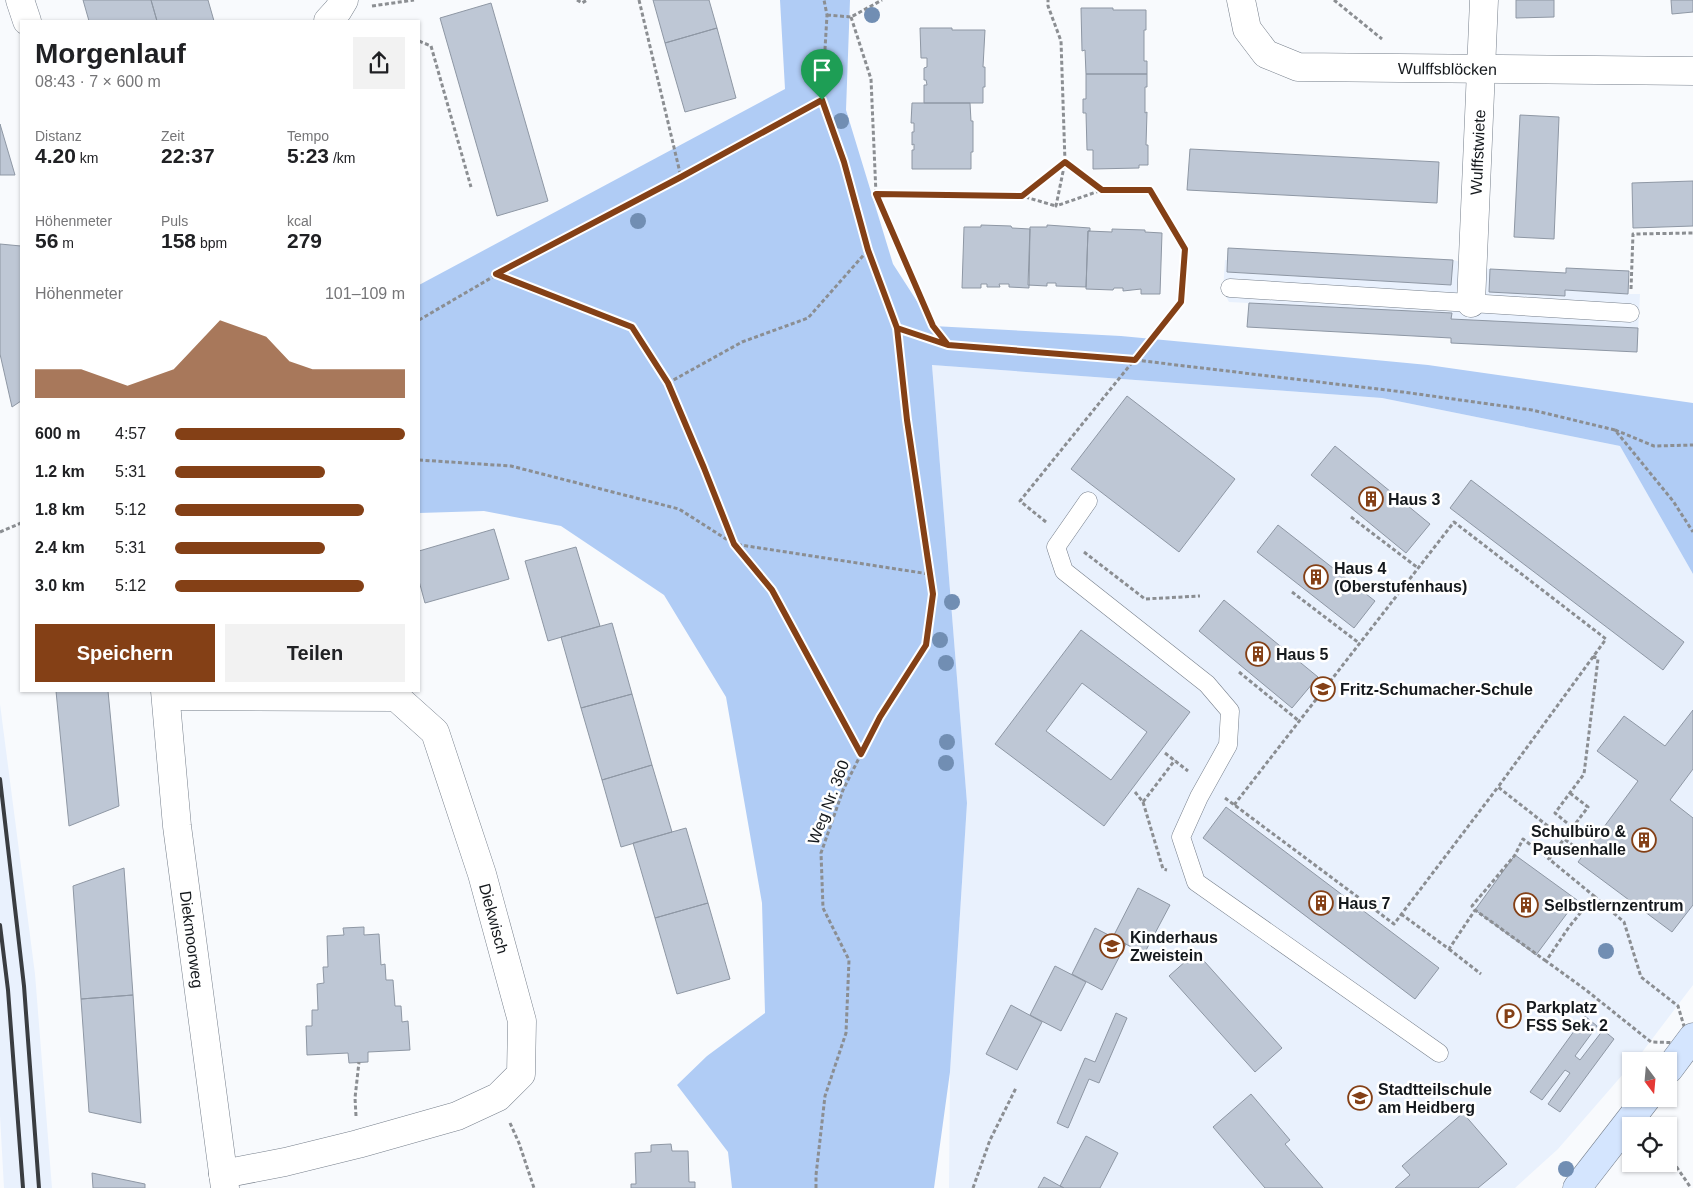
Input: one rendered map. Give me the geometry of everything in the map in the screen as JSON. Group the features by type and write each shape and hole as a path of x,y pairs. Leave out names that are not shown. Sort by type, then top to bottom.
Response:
{"street":[{"path":"20,0 27,20"},
{"path":"329,20 344,0"},
{"name":"Wulffsblöcken","path":"1241,0 1247,29 1266,54 1298,67 1482,70 1693,70"},
{"name":"Wulffstwiete","path":"1471,303 1484,0"},
{"name":"Diekwisch","path":"165,694 396,698 435,732 482,874 522,1020 520,1074 498,1097 457,1116 285,1162 224,1181"},
{"name":"Diekmoorweg","path":"165,694 177,826 224,1181"},
{"path":"1678,1057 1691,1040"},
{"path":"1577,1188 1639,1108"}],"lane":[{"path":"1230,288 1630,313"},
{"path":"1088,501 1056,547 1064,571 1207,684 1230,711 1228,745 1206,784 1181,837 1196,882 1438,1054"}],"path":[{"path":"576,0 582,3 587,0"},
{"path":"639,0 681,177"},
{"name":"Weg Nr. 360","path":"816,1188 825,1096 846,1033 849,960 823,908 821,853 843,790 861,754 880,717 926,645 933,594 907,420 897,328 868,250 844,162 822,100 827,15 824,0"},
{"path":"827,15 851,17 882,0"},
{"path":"1048,0 1048,6 1060,41 1065,162 1056,206"},
{"path":"1334,0 1384,40"},
{"path":"851,17 871,79 876,194 933,326 948,345"},
{"path":"420,41 431,46 471,186"},
{"path":"420,319 496,274 681,177 822,100"},
{"path":"1065,162 1102,190"},
{"path":"1022,196 1065,162"},
{"path":"876,194 1022,196 1056,206 1102,190 1150,190 1185,249 1181,302 1135,360"},
{"path":"1630,313 1634,234 1693,233"},
{"path":"668,383 742,342 808,318 868,250"},
{"path":"496,274 632,327 668,383 734,544"},
{"path":"897,328 948,345 1135,360 1403,392 1532,410 1615,430 1654,446 1693,445"},
{"path":"1615,430 1672,501 1693,532"},
{"path":"420,460 511,466 679,509 734,544 772,590 861,754"},
{"path":"1351,517 1418,568"},
{"path":"1165,753 1234,805 1394,924 1498,787 1606,639 1454,522 1234,805"},
{"path":"0,532 20,523"},
{"path":"734,544 929,574"},
{"path":"1292,592 1359,643"},
{"path":"1572,827 1554,813 1584,774 1598,659 1593,656"},
{"path":"1239,672 1299,721"},
{"path":"1135,792 1143,802 1175,760"},
{"path":"1498,787 1580,852"},
{"path":"1549,859 1588,808 1570,793"},
{"path":"1664,995 1641,977 1624,922 1523,839 1516,855 1472,906 1650,1042 1691,1040"},
{"path":"1546,961 1594,896"},
{"path":"1449,949 1475,910"},
{"path":"1401,914 1481,974"},
{"path":"355,1098 359,1062"},
{"path":"972,1188 990,1140 1016,1088"},
{"path":"519,1144 534,1188"},
{"path":"1677,1168 1691,1188"}],"shaded area":[{"path":"780,0 850,0 846,110 893,264 933,326 1121,336 1428,365 1693,403 1693,574 1620,446 1382,398 932,365 967,803 950,1072 934,1188 732,1188 728,1152 677,1085 707,1056 765,1013 762,903 726,697 664,595 561,526 484,511 420,513 420,284 785,89"},
{"path":"1228,248 1453,260 1490,269 1565,273 1566,268 1629,271 1628,294 1640,294 1637,352 1451,343 1451,338 1247,327 1248,303 1229,302 1223,291 1225,260 1228,260"},
{"name":"Fritz-Schumacher-Schule","path":"932,365 1382,398 1620,446 1693,574 1693,985 1642,1052 1622,1052 1622,1075 1558,1149 1515,1188 949,1188 950,1072 967,803"},
{"path":"0,704 35,974 52,1188 4,1188 0,1116"}],"building":[{"path":"83,0 151,0 157,20 89,20"},
{"path":"151,0 208,0 214,20 157,20"},
{"path":"653,0 709,0 717,28 665,43"},
{"path":"1516,0 1554,0 1554,17 1516,18"},
{"path":"1671,0 1693,0 1693,12 1672,14"},
{"path":"491,3 548,201 497,216 440,18"},
{"path":"1081,8 1146,10 1144,61 1147,61 1147,74 1086,74 1085,50 1082,51"},
{"path":"717,28 736,98 685,112 665,43"},
{"path":"920,28 985,30 983,67 985,67 985,87 983,87 983,103 924,103 924,85 927,85 926,80 924,80 924,68 927,67 927,58 921,58"},
{"path":"1086,74 1147,74 1145,113 1147,112 1146,145 1148,145 1148,165 1139,165 1139,168 1093,169 1093,150 1087,150 1086,113 1083,113 1083,99 1086,99"},
{"path":"912,103 970,103 971,121 973,121 971,169 912,169 912,150 914,150 914,144 912,145 912,132 914,132 914,123 911,123"},
{"path":"1520,115 1559,117 1554,239 1514,237"},
{"path":"0,124 15,175 0,175"},
{"path":"1190,149 1439,162 1437,203 1187,190"},
{"path":"1693,181 1693,226 1633,228 1632,183"},
{"path":"981,225 1030,229 1029,288 1009,287 1009,284 999,284 1000,287 987,287 987,284 981,284 981,288 962,288 964,227 981,227"},
{"path":"1047,225 1090,228 1090,231 1088,231 1086,287 1056,286 1056,283 1047,283 1047,286 1028,285 1030,227 1047,227"},
{"path":"1112,229 1145,230 1145,232 1162,233 1160,294 1141,294 1141,289 1123,291 1123,288 1114,288 1113,290 1086,289 1088,231 1112,232"},
{"path":"0,244 20,246 20,402 12,407 0,354"},
{"path":"1228,248 1453,260 1451,285 1227,272"},
{"path":"1566,268 1629,271 1628,294 1565,290 1565,296 1489,292 1490,269 1566,273"},
{"path":"1249,303 1452,313 1451,319 1638,328 1637,352 1451,343 1451,338 1247,327"},
{"path":"1127,396 1235,479 1179,552 1071,469"},
{"name":"Haus 3","path":"1335,446 1430,524 1406,553 1311,475"},
{"path":"1471,480 1684,642 1663,670 1450,508"},
{"name":"Haus 4 (Oberstufenhaus)","path":"1278,525 1375,601 1354,628 1257,552"},
{"path":"494,529 509,579 425,603 420,585 420,551"},
{"path":"576,547 600,626 548,641 525,561"},
{"name":"Haus 5","path":"1224,600 1318,677 1292,708 1199,631"},
{"path":"612,623 632,694 581,708 561,637"},
{"path":"1081,630 1190,712 1104,826 995,744","holes":["1082,683 1147,732 1111,780 1046,731"]},
{"path":"56,692 108,692 119,806 69,826"},
{"path":"632,694 652,765 602,780 581,708"},
{"name":"Schulbüro & Pausenhalle","path":"1693,710 1693,769 1670,800 1693,818 1693,905 1672,932 1578,862 1638,781 1597,751 1624,716 1665,746"},
{"path":"652,765 672,832 621,847 602,780"},
{"name":"Haus 7","path":"1226,807 1439,968 1415,999 1203,838"},
{"path":"686,828 708,903 655,918 633,843"},
{"name":"Selbstlernzentrum","path":"1515,855 1577,900 1536,955 1475,910"},
{"path":"124,868 133,995 81,999 73,886"},
{"path":"1138,888 1170,905 1144,954 1113,937"},
{"path":"708,903 730,979 677,994 655,918"},
{"path":"364,927 364,935 379,934 381,965 385,964 386,980 393,980 395,1006 401,1006 402,1022 408,1021 410,1050 368,1052 368,1062 349,1063 348,1053 307,1055 306,1026 312,1026 312,1010 318,1010 317,984 324,983 323,967 328,967 327,936 344,935 343,928"},
{"path":"1095,928 1126,944 1102,990 1072,974"},
{"path":"1196,952 1282,1048 1255,1072 1169,976"},
{"path":"1055,966 1086,982 1061,1031 1030,1015"},
{"path":"133,995 141,1123 89,1112 81,999"},
{"path":"1011,1005 1042,1022 1017,1070 986,1054"},
{"path":"1116,1013 1127,1018 1099,1083 1089,1079 1068,1128 1057,1123 1085,1058 1095,1062"},
{"path":"1585,1016 1597,1026 1575,1056 1580,1060 1603,1030 1614,1039 1560,1112 1548,1104 1570,1073 1565,1070 1542,1100 1530,1092"},
{"path":"1251,1094 1290,1140 1285,1144 1323,1188 1265,1188 1213,1127"},
{"path":"1463,1113 1507,1164 1478,1188 1395,1188 1410,1175 1402,1166"},
{"path":"1086,1136 1118,1153 1100,1188 1064,1188 1060,1186"},
{"path":"671,1144 672,1151 688,1151 689,1182 695,1182 695,1188 631,1188 631,1184 636,1184 635,1153 651,1152 651,1145"},
{"path":"92,1173 145,1184 145,1188 93,1188"},
{"path":"1044,1177 1060,1186 1064,1188 1038,1188"}],"railway":[{"path":"0,779 24,986 39,1188"},
{"path":"0,925 8,990 23,1188"}],"place":[{"name":"Haus 3","path":"1371,499"},
{"name":"Haus 4 (Oberstufenhaus)","path":"1316,577"},
{"name":"Haus 5","path":"1258,654"},
{"name":"Fritz-Schumacher-Schule","path":"1323,689"},
{"name":"Schulbüro & Pausenhalle","path":"1644,840"},
{"name":"Haus 7","path":"1321,903"},
{"name":"Selbstlernzentrum","path":"1526,905"},
{"name":"Kinderhaus Zweistein","path":"1112,946"},
{"name":"Parkplatz FSS Sek. 2","path":"1509,1016"},
{"name":"Stadtteilschule am Heidberg","path":"1360,1098"}],"route":[{"path":"822,100 681,177 496,274 632,327 668,383 734,544 772,590 861,754 880,717 926,645 933,594 907,420 897,328 948,345 933,326 876,194 1022,196 1065,162 1102,190 1150,190 1185,249 1181,302 1135,360 948,345 897,328 868,250 844,162 822,100"}]}
